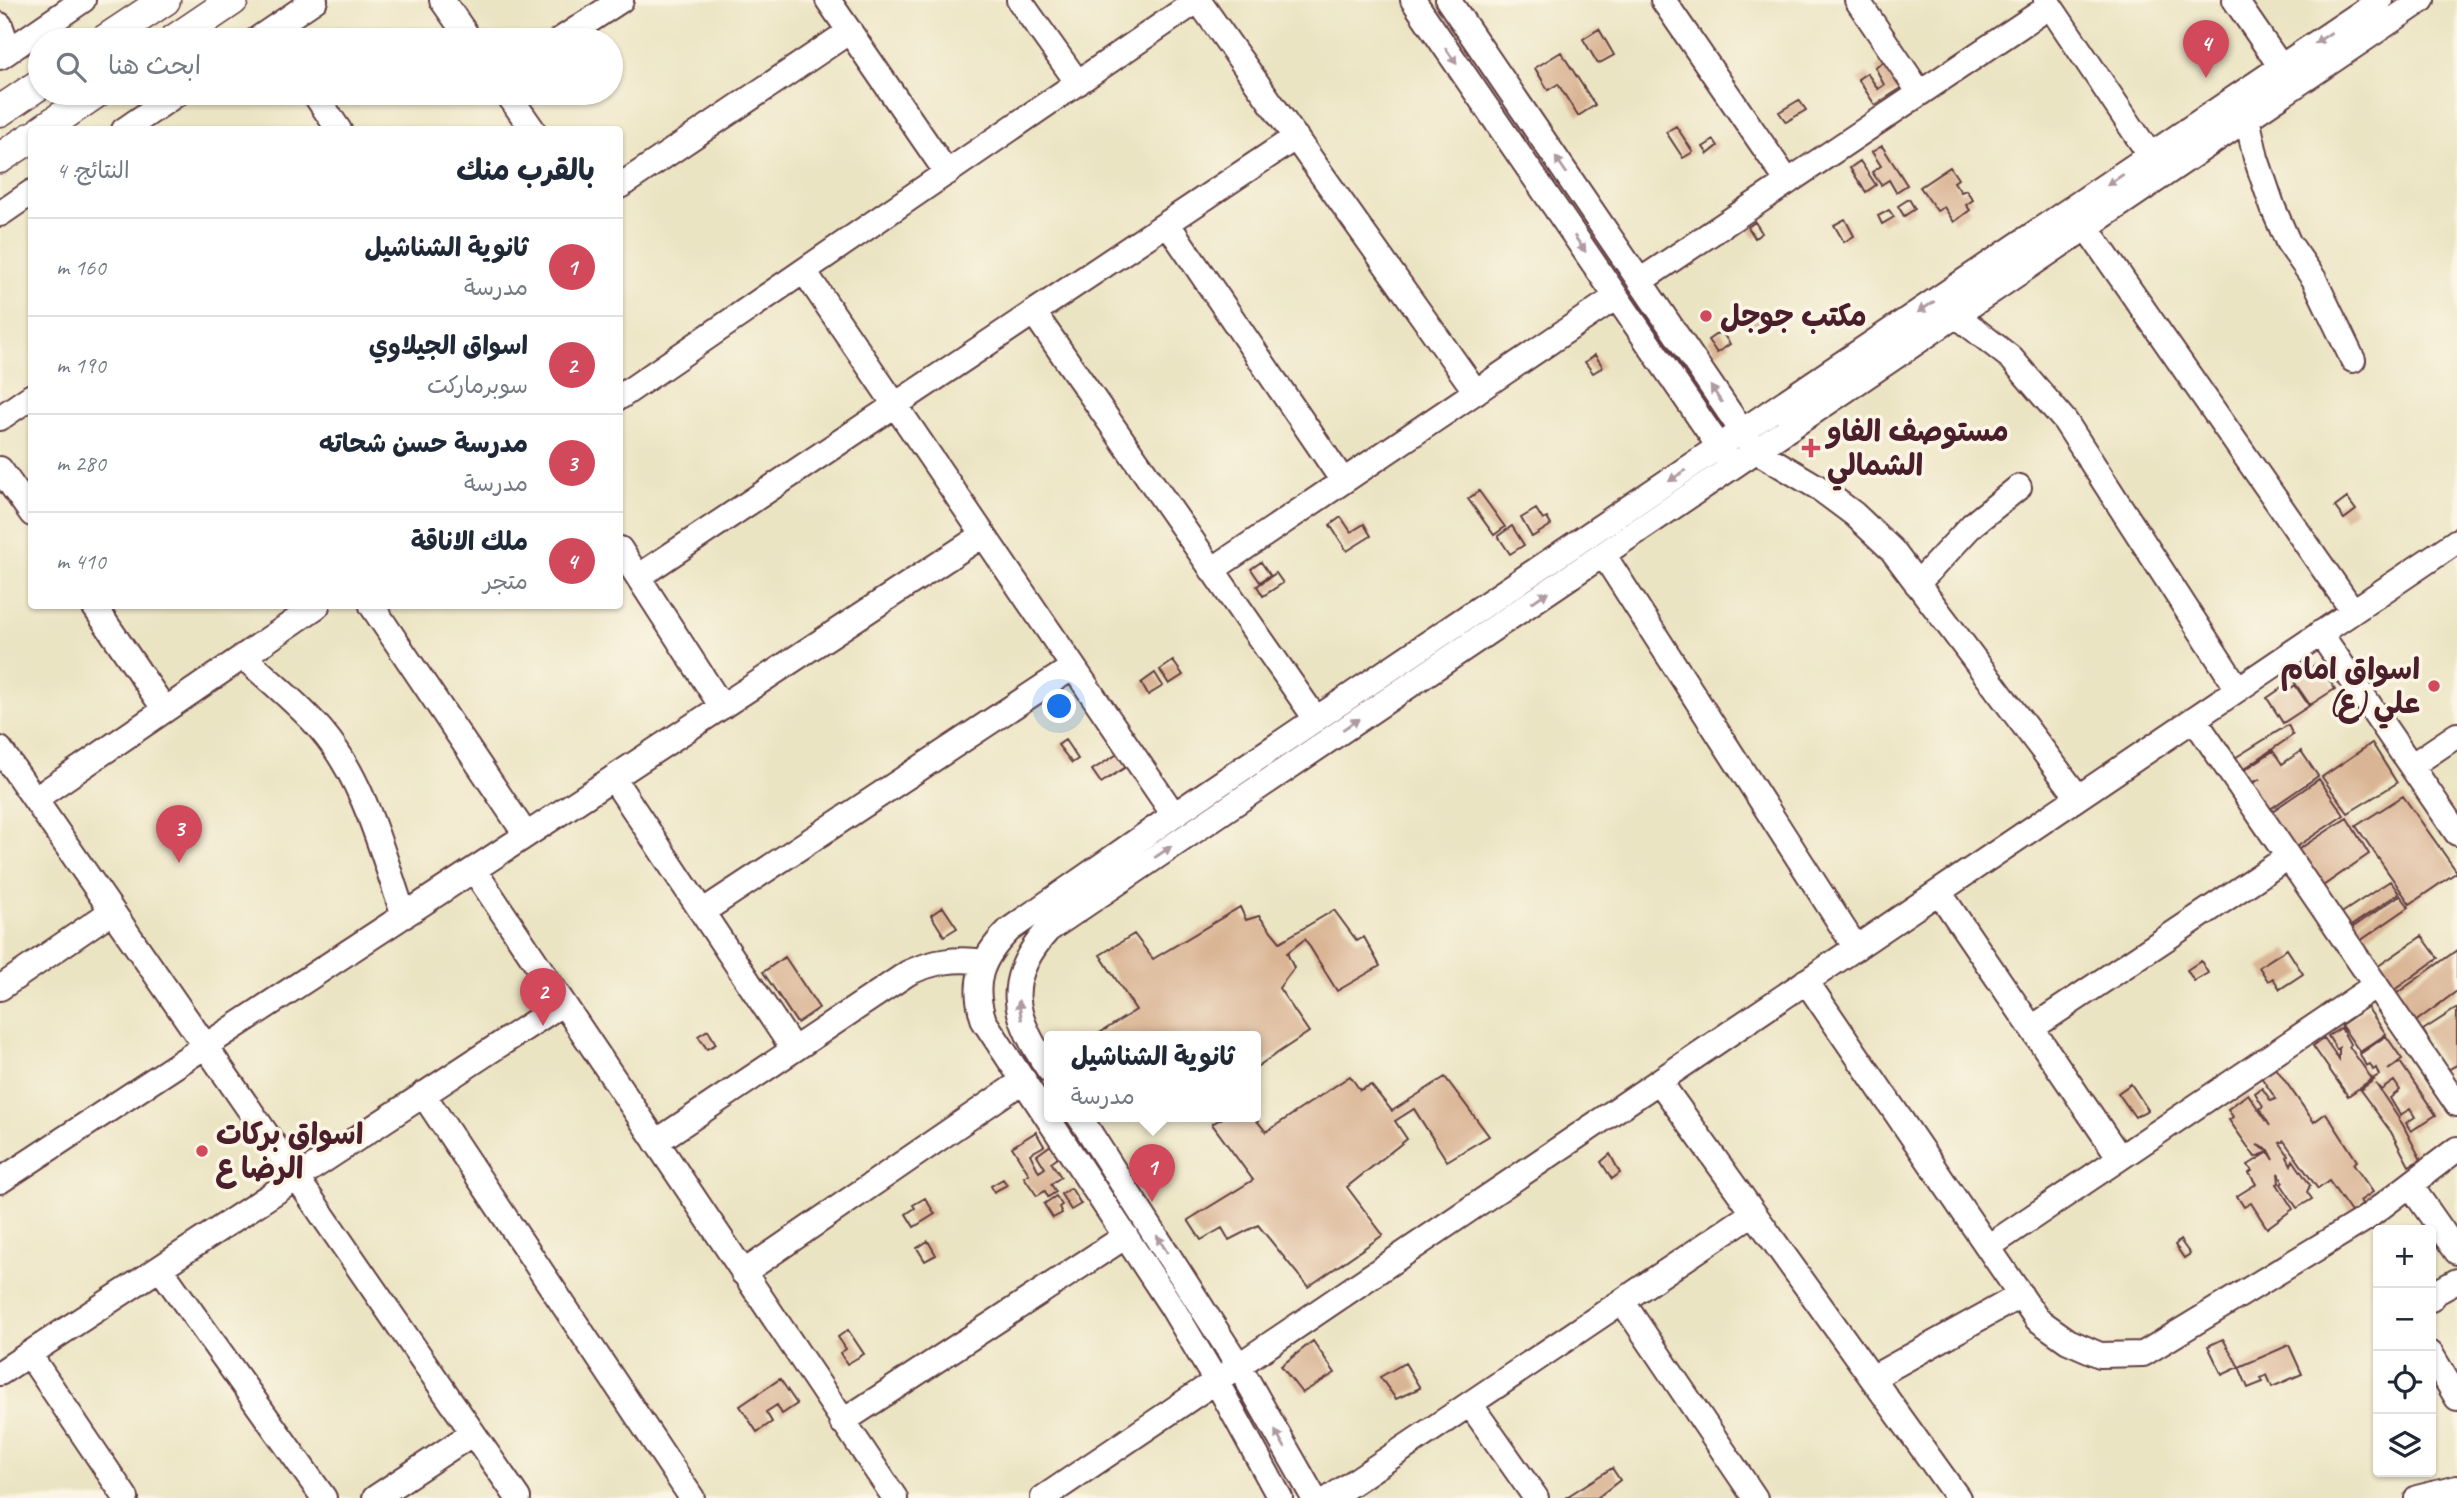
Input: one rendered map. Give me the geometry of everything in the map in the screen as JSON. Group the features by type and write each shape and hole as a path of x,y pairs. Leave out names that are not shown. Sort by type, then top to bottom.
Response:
{"main road":[{"path":"123,28 164,0"},
{"path":"192,28 233,0"},
{"path":"0,111 28,92"},
{"path":"48,126 78,105"},
{"path":"0,158 28,139"}],"street":[{"path":"41,28 83,0"},
{"path":"280,28 315,0"},
{"path":"442,0 462,28"},
{"path":"578,28 621,0"},
{"path":"828,0 947,173"},
{"path":"1020,0 1078,83"},
{"path":"623,395 1198,0 1476,391"},
{"path":"1412,0 1726,457"},
{"path":"1448,0 1749,441 1854,514 1892,550 2078,797"},
{"path":"1663,0 1788,182"},
{"path":"1857,0 1920,93"},
{"path":"2235,0 2281,67"},
{"path":"1044,1111 994,1038 984,1021 978,1002 978,982 985,961 995,944 1009,930 1316,719 1726,457 2150,155 2380,0"},
{"path":"1749,441 1956,315 2422,0"},
{"path":"1640,281 1920,93 2048,3 2150,155"},
{"path":"0,25 4,53 28,37"},
{"path":"623,184 850,31"},
{"path":"130,126 160,105"},
{"path":"322,105 336,126"},
{"path":"515,105 530,126"},
{"path":"2247,118 2256,158 2273,208 2288,242 2314,279 2353,360"},
{"path":"638,577 1296,137"},
{"path":"0,214 28,195"},
{"path":"1167,223 1343,481"},
{"path":"2086,227 2353,611"},
{"path":"804,271 1174,815"},
{"path":"1212,570 1616,297"},
{"path":"1034,313 1316,719"},
{"path":"1956,315 2011,358 2065,421 2238,689"},
{"path":"0,418 28,399"},
{"path":"1044,1062 1024,1030 1018,1009 1018,987 1023,966 1034,946 1048,930 1603,554 1726,457"},
{"path":"0,468 28,508"},
{"path":"1917,584 1972,525 2019,487"},
{"path":"0,1181 984,535"},
{"path":"1043,1498 2457,541"},
{"path":"623,554 722,706"},
{"path":"1603,554 1856,948"},
{"path":"96,609 165,710"},
{"path":"35,799 313,609"},
{"path":"374,609 526,835"},
{"path":"2320,633 2457,833"},
{"path":"243,656 321,730 350,772 404,916"},
{"path":"702,912 1073,667"},
{"path":"2194,719 2457,1104"},
{"path":"2411,766 2457,735"},
{"path":"0,749 517,1498"},
{"path":"613,778 793,1049"},
{"path":"2032,1028 2288,857"},
{"path":"474,870 895,1498"},
{"path":"1939,891 2120,1158"},
{"path":"0,988 112,911"},
{"path":"656,1142 891,983 926,965 955,960 985,961"},
{"path":"1806,981 2037,1319 2068,1340 2100,1354 2143,1354 2365,1219 2457,1149"},
{"path":"1988,1247 2376,985"},
{"path":"0,1373 563,1003"},
{"path":"743,1273 1024,1080"},
{"path":"1659,1081 1958,1498"},
{"path":"423,1094 692,1498"},
{"path":"1051,1122 1172,1307 1280,1498"},
{"path":"1083,1122 1238,1366 1314,1498"},
{"path":"2410,1185 2457,1252"},
{"path":"1330,1498 1754,1213"},
{"path":"842,1422 1126,1236"},
{"path":"160,1268 324,1498"},
{"path":"2436,1293 2457,1281"},
{"path":"1872,1378 2021,1296"},
{"path":"1622,1301 1755,1498"},
{"path":"29,1353 125,1498"},
{"path":"2436,1362 2457,1398"},
{"path":"1470,1404 1536,1498"},
{"path":"374,1498 473,1433"},
{"path":"2417,1498 2457,1488"}],"building":[{"path":"1599,29 1614,55 1598,64 1583,39"},
{"path":"1561,52 1595,105 1578,116 1558,84 1548,90 1535,68"},
{"path":"1885,61 1903,87 1875,105 1858,79 1867,73 1878,89 1884,85 1875,67"},
{"path":"1799,100 1806,110 1786,122 1779,112"},
{"path":"1676,126 1693,152 1683,158 1666,132"},
{"path":"1714,140 1718,146 1708,154 1703,147"},
{"path":"1882,146 1907,185 1896,192 1889,180 1881,185 1872,172 1881,166 1872,152"},
{"path":"1860,161 1876,185 1866,192 1850,168"},
{"path":"1950,167 1958,179 1954,182 1961,192 1966,190 1973,200 1966,205 1970,210 1954,222 1944,207 1937,211 1920,187"},
{"path":"1909,199 1915,209 1904,216 1898,206"},
{"path":"1889,210 1894,217 1882,224 1878,216"},
{"path":"1845,219 1854,236 1844,242 1834,225"},
{"path":"1755,222 1762,233 1755,238 1748,227"},
{"path":"1761,311 1768,320 1754,330 1747,320"},
{"path":"1721,331 1730,344 1717,353 1708,340"},
{"path":"1595,355 1603,367 1593,373 1585,362"},
{"path":"1479,491 1505,527 1494,535 1468,499"},
{"path":"2347,498 2356,510 2344,519 2335,507"},
{"path":"1536,509 1543,520 1547,518 1551,525 1532,537 1521,518"},
{"path":"1341,517 1351,532 1364,524 1371,536 1347,551 1330,525"},
{"path":"1512,526 1524,545 1510,554 1498,536"},
{"path":"1261,562 1270,575 1260,582 1251,569"},
{"path":"1276,573 1283,583 1263,596 1257,586"},
{"path":"1173,661 1183,675 1169,684 1160,670"},
{"path":"2318,663 2335,689 2310,705 2293,680"},
{"path":"1155,673 1163,686 1148,695 1141,683"},
{"path":"2286,685 2289,690 2295,685 2309,706 2283,723 2267,698"},
{"path":"2288,725 2293,735 2238,773 2230,761"},
{"path":"1065,740 1078,759 1072,763 1058,745"},
{"path":"2372,743 2397,783 2348,813 2322,777"},
{"path":"2273,751 2282,764 2301,751 2318,776 2266,812 2249,786 2260,779 2252,783 2243,771"},
{"path":"1121,752 1129,765 1101,783 1092,770"},
{"path":"2319,779 2344,815 2292,850 2268,814"},
{"path":"2403,796 2457,872 2410,904 2356,826"},
{"path":"2347,818 2369,854 2317,890 2293,853"},
{"path":"2390,881 2399,893 2345,930 2337,916"},
{"path":"2400,895 2409,907 2354,945 2346,932"},
{"path":"943,907 957,928 944,936 931,915"},
{"path":"1240,907 1246,920 1259,916 1280,942 1334,910 1357,941 1364,937 1380,966 1337,991 1305,939 1287,953 1294,968 1279,988 1309,1032 1261,1064 1261,1031 1103,1031 1136,1010 1100,955 1134,934 1153,959"},
{"path":"2422,936 2438,958 2390,993 2374,969"},
{"path":"2287,949 2303,974 2280,989 2273,978 2268,981 2259,967"},
{"path":"2457,950 2457,991 2411,1025 2393,996"},
{"path":"785,957 819,1008 797,1023 763,972"},
{"path":"2201,961 2208,973 2194,981 2187,970"},
{"path":"2367,1007 2386,1034 2360,1052 2341,1025"},
{"path":"2457,1008 2457,1065 2446,1071 2423,1030"},
{"path":"2341,1028 2349,1046 2372,1079 2348,1096 2313,1046 2324,1038 2339,1059 2339,1048 2337,1050 2328,1036"},
{"path":"708,1030 716,1044 707,1049 698,1036"},
{"path":"2386,1036 2402,1059 2388,1070 2400,1062 2436,1115 2411,1131 2406,1123 2415,1117 2410,1109 2400,1115 2390,1098 2400,1090 2394,1081 2381,1090 2376,1084 2403,1125 2421,1160 2409,1166 2391,1132 2360,1090 2374,1080 2372,1079 2379,1075 2376,1068 2373,1070 2370,1064 2366,1066 2360,1054"},
{"path":"2276,1068 2314,1122 2326,1113 2357,1161 2353,1164 2373,1192 2360,1201 2365,1207 2353,1215 2329,1181 2318,1189 2284,1141 2280,1143 2289,1156 2287,1157 2291,1165 2293,1160 2310,1185 2307,1192 2312,1199 2297,1208 2281,1184 2283,1182 2278,1173 2277,1184 2293,1209 2267,1228 2251,1203 2244,1207 2237,1196 2256,1184 2249,1173 2252,1171 2248,1165 2269,1152 2255,1157 2229,1120 2233,1117 2228,1109 2248,1094 2270,1126 2255,1093 2262,1088 2271,1101 2276,1099 2261,1077"},
{"path":"1350,1076 1360,1090 1371,1085 1392,1111 1445,1077 1489,1136 1447,1161 1414,1109 1395,1121 1407,1139 1347,1187 1383,1235 1308,1287 1258,1225 1229,1240 1222,1228 1201,1240 1188,1220 1253,1180 1212,1124 1258,1122 1266,1132"},
{"path":"2131,1084 2148,1110 2135,1117 2118,1093"},
{"path":"1036,1132 1044,1146 1030,1154 1039,1172 1045,1168 1037,1155 1051,1145 1058,1157 1051,1162 1061,1177 1051,1184 1056,1192 1048,1197 1045,1191 1037,1196 1024,1177 1029,1174 1012,1147"},
{"path":"1610,1154 1620,1173 1612,1179 1601,1162"},
{"path":"1003,1179 1007,1185 994,1192 991,1186"},
{"path":"1071,1188 1081,1204 1071,1210 1061,1194"},
{"path":"1056,1196 1062,1205 1059,1207 1062,1213 1053,1218 1044,1204"},
{"path":"925,1198 935,1214 914,1227 906,1214 915,1208 913,1205"},
{"path":"2180,1240 2190,1254 2184,1258 2175,1245"},
{"path":"928,1241 936,1255 925,1261 917,1248"},
{"path":"848,1330 864,1354 847,1364 840,1353 846,1349 838,1337"},
{"path":"2223,1339 2239,1367 2222,1375 2208,1346"},
{"path":"1313,1341 1335,1373 1302,1393 1281,1366"},
{"path":"2289,1345 2302,1374 2272,1387 2267,1375 2261,1378 2263,1382 2248,1388 2239,1367"},
{"path":"1405,1363 1420,1388 1396,1399 1380,1377"},
{"path":"780,1379 797,1404 782,1414 777,1405 766,1412 772,1422 757,1432 740,1406"},
{"path":"1612,1468 1620,1480 1597,1498 1565,1498"}],"place":[{"name":"ملك الاناقة","path":"2206,78"},
{"name":"مكتب جوجل","path":"1706,316"},
{"name":"مستوصف الفاو الشمالي","path":"1811,448"},
{"name":"اسواق امام علي (ع)","path":"2434,686"},
{"name":"مدرسة حسن شحاته","path":"179,863"},
{"name":"اسواق الجيلاوي","path":"543,1026"},
{"name":"اسواق بركات الرضا ع","path":"202,1151"},
{"name":"ثانوية الشناشيل","path":"1152,1202"}]}
